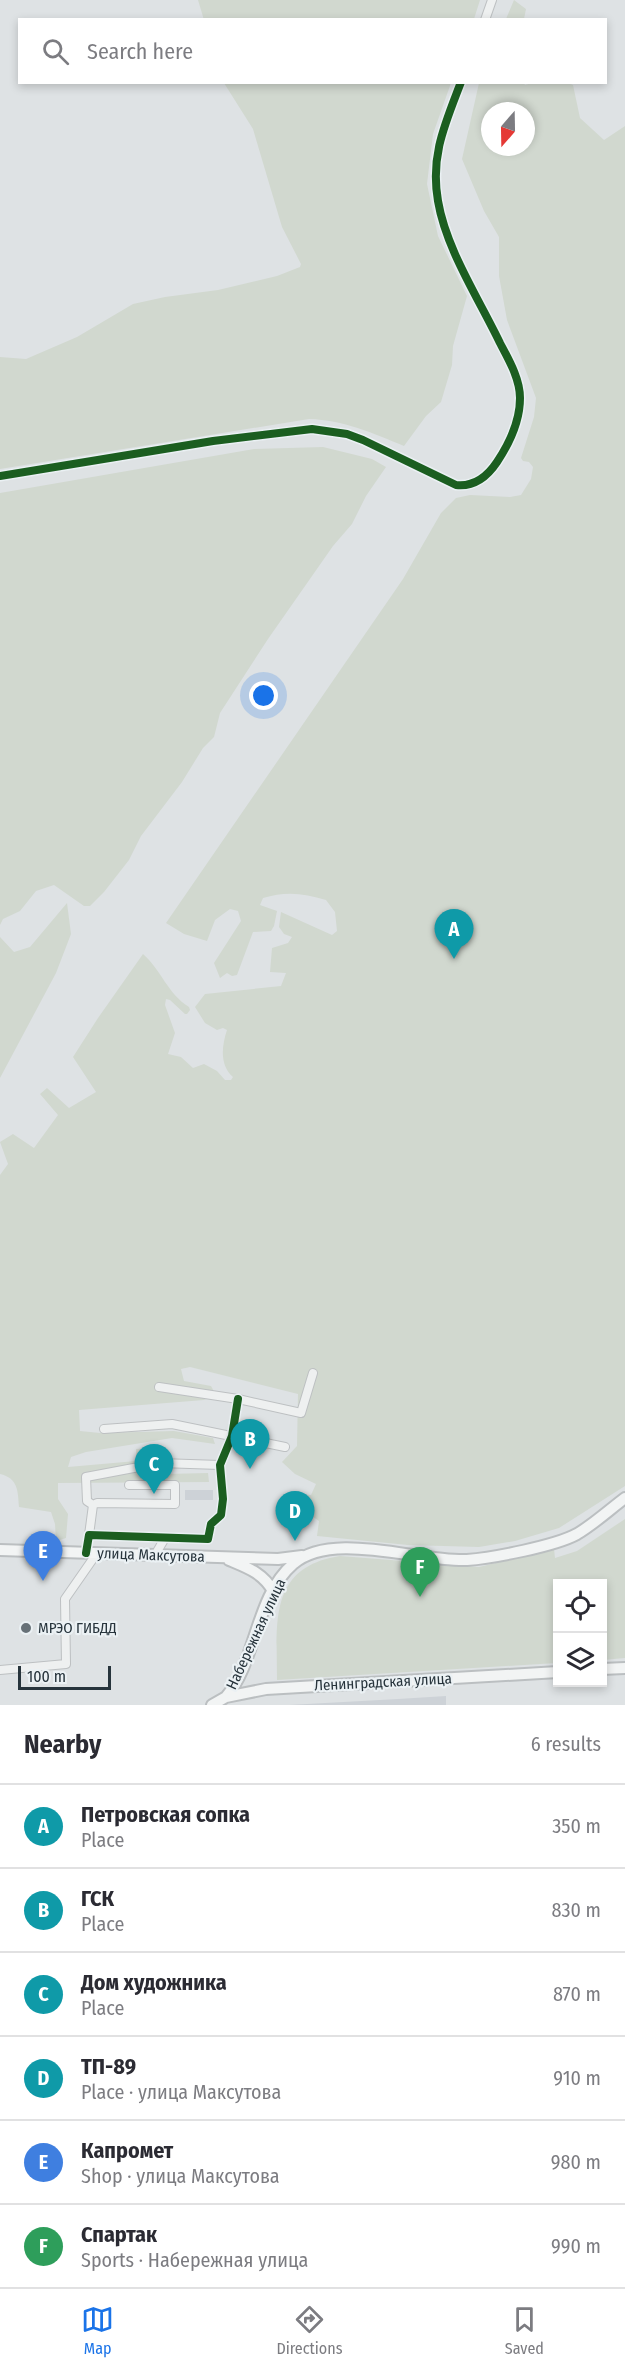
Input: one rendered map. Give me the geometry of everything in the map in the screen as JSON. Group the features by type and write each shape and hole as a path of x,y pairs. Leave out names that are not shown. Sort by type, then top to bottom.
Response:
{"main road":[{"path":"303,1556 328,1550 348,1549 444,1559 484,1558 571,1537 588,1527 625,1498"},
{"name":"улица Максутова","path":"0,1550 278,1559 303,1556"},
{"name":"Набережная улица","path":"226,1697 238,1680 273,1591 287,1570 303,1556"},
{"path":"223,1557 256,1571 273,1591"},
{"path":"607,1669 625,1668"},
{"name":"Ленинградская улица","path":"212,1705 226,1697 266,1689 553,1672"}],"street":[{"path":"486,18 492,0"},
{"path":"0,476 222,440 312,429 347,434 363,440 456,485 472,483 487,475 499,458 512,432 518,413 520,394 512,367 448,236 438,203 435,175 437,152 460,84"},
{"path":"159,1387 238,1399 302,1413 313,1373"},
{"path":"89,1535 208,1539 212,1524 221,1515 223,1499 220,1465 232,1436 238,1399"},
{"path":"104,1429 172,1424 285,1447"},
{"path":"93,1505 87,1501 86,1477 90,1475 160,1463 220,1465"},
{"path":"93,1505 97,1503 175,1504 175,1485 129,1485"},
{"path":"0,1670 66,1664 65,1599 91,1553 89,1535 93,1505"},
{"path":"155,1556 165,1538"}],"shaded area":[{"path":"198,0 480,0 474,18 203,18"},
{"path":"514,0 526,9 524,18 506,18"},
{"path":"225,84 451,84 433,134 427,184 438,236 467,296 453,346 452,365 441,402 426,416 404,446 346,425 309,419 0,469 0,357 26,359 77,337 133,304 218,290 277,276 300,267 301,264 282,227 253,129"},
{"path":"479,84 573,85 580,118 604,140 625,126 625,1486 559,1528 515,1541 479,1547 408,1545 317,1536 319,1521 292,1502 294,1494 311,1495 316,1484 295,1474 282,1462 297,1446 298,1394 190,1367 181,1369 184,1381 211,1386 216,1395 204,1400 79,1410 80,1431 100,1433 174,1431 213,1438 215,1444 172,1438 86,1452 71,1457 68,1467 136,1461 165,1474 208,1473 209,1482 58,1483 58,1499 68,1514 66,1538 56,1541 55,1524 51,1512 19,1507 14,1482 0,1474 0,1175 8,1164 0,1142 13,1134 34,1148 58,1115 40,1094 47,1088 69,1108 96,1092 73,1057 143,954 175,995 190,1010 185,1014 166,999 165,1005 175,1033 168,1054 181,1057 193,1068 204,1064 217,1071 225,1080 231,1080 233,1077 225,1067 223,1055 227,1030 223,1028 217,1030 205,1023 195,1007 205,994 281,986 286,973 270,972 272,948 288,943 292,937 284,934 279,927 281,912 332,935 337,931 335,912 326,900 294,894 279,894 263,898 260,905 277,911 274,926 271,931 253,932 237,975 232,976 227,973 220,978 214,963 241,921 238,911 230,909 215,920 207,941 184,934 166,923 403,579 441,513 456,498 470,495 510,497 521,495 531,479 533,467 521,458 534,417 536,398 507,320 499,276 499,237 484,211 462,159"},
{"path":"323,447 372,459 386,467 366,496 352,524 333,546 268,639 220,713 214,737 203,748 182,782 141,836 129,860 90,906 84,906 54,885 36,891 20,911 3,919 0,925 0,493 254,449"},
{"path":"67,903 71,934 56,973 0,1078 0,937 14,952 30,947"},
{"path":"151,1448 152,1459 136,1460 136,1449"},
{"path":"185,1490 213,1490 213,1500 185,1500"},
{"path":"625,1519 625,1658 607,1660 607,1579 553,1579 553,1663 277,1680 278,1619 282,1601 288,1585 300,1572 317,1562 340,1556 479,1567 554,1549 555,1558 577,1551"},
{"path":"446,1696 446,1705 289,1705 398,1699"}],"cycle path":[{"path":"0,476 213,441 312,429 347,434 363,440 456,485 474,483 489,472 510,440 518,415 520,398 518,384 507,356 464,274 448,237 438,201 436,169 440,140 460,84"},
{"path":"86,1553 89,1535 208,1539 211,1524 221,1515 223,1499 220,1465 232,1436 238,1399"}],"place":[{"name":"Петровская сопка","path":"454,959"},
{"name":"ГСК","path":"250,1469"},
{"name":"Дом художника","path":"154,1494"},
{"name":"ТП-89","path":"295,1541"},
{"name":"Капромет","path":"43,1581"},
{"name":"Спартак","path":"420,1597"},
{"name":"МРЭО ГИБДД","path":"26,1628"}]}
